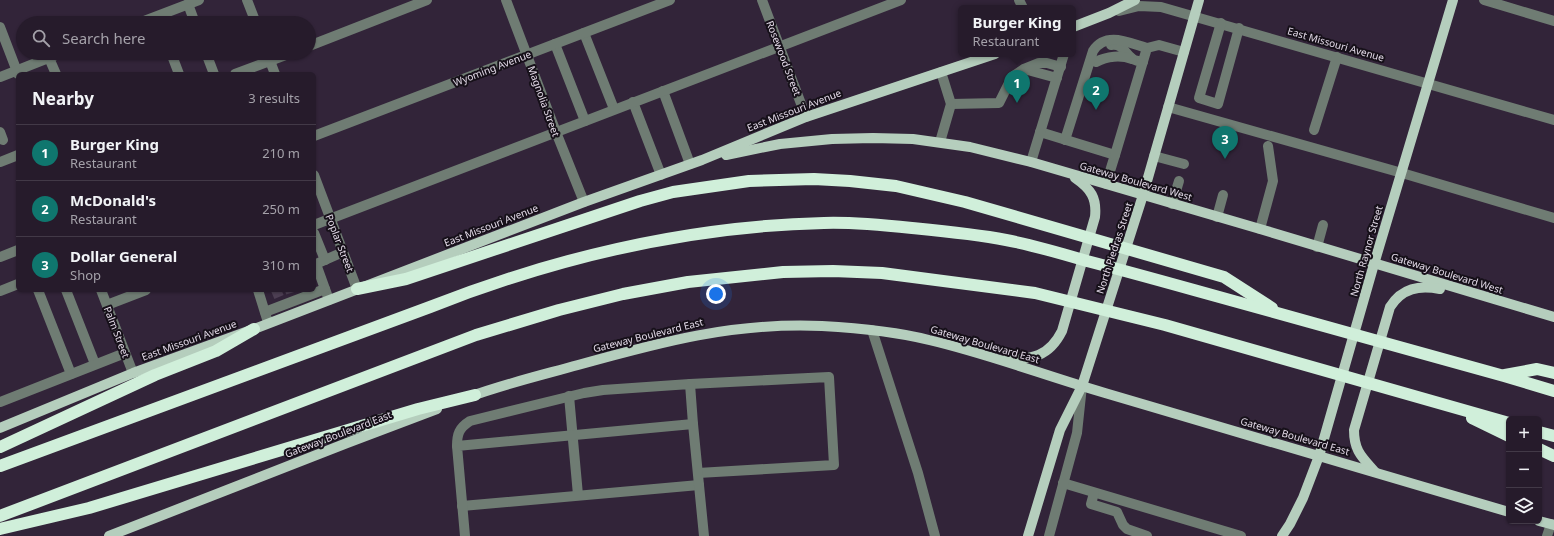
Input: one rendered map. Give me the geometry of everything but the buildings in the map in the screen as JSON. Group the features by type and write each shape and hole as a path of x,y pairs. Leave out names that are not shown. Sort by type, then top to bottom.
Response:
{"highway":[{"path":"357,289 406,279 653,197 681,190 749,181 814,179 850,180 896,186 965,202 1224,277 1281,314"},
{"path":"0,466 430,308 477,289 577,258 636,243 687,234 752,226 826,223 884,225 951,232 1006,240 1281,314 1554,391"},
{"path":"0,516 476,335 559,310 624,294 688,282 783,272 833,271 882,274 1035,293 1155,322 1506,422"},
{"path":"0,447 155,375 216,351 254,329"},
{"path":"1504,376 1537,369 1554,373"},
{"path":"0,529 89,508 418,410 475,395"},
{"path":"1436,402 1506,435"},
{"path":"1542,433 1554,436"},
{"path":"1542,450 1554,456"}],"main road":[{"name":"East Missouri Avenue","path":"1076,26 1109,13 1134,0"},
{"name":"North Piedras Street","path":"1029,533 1060,430 1082,386 1143,195 1199,0"},
{"name":"North Raynor Street","path":"1282,536 1299,508 1319,456 1374,264 1453,0"},
{"name":"East Missouri Avenue","path":"0,428 133,373 254,329 584,202 702,160 806,117 986,57"},
{"name":"Gateway Boulevard West","path":"702,160 780,144 825,139 873,138 940,142 970,147 1031,162 1554,317"},
{"path":"1000,360 1033,357 1043,353 1054,344 1062,331 1095,218 1096,208 1095,202 1085,185 1069,174"},
{"path":"1375,472 1355,446 1354,430 1390,307 1401,293 1415,288 1428,287 1479,296"},
{"name":"Gateway Boulevard East","path":"109,536 347,443 475,395 655,344 707,333 743,328 777,326 820,326 872,330 926,339 1506,511"},
{"path":"1542,522 1552,525"}],"street":[{"path":"166,16 199,0"},
{"path":"247,0 253,16"},
{"path":"316,43 427,0"},
{"name":"Magnolia Street","path":"506,0 584,202"},
{"name":"Wyoming Avenue","path":"316,135 670,0"},
{"name":"Rosewood Street","path":"762,0 806,117"},
{"path":"316,224 901,0"},
{"path":"1484,0 1554,21"},
{"path":"188,4 192,16"},
{"name":"East Missouri Avenue","path":"1109,13 1125,9 1150,6 1161,7 1194,15 1554,120"},
{"path":"1221,23 1199,98 1218,104 1239,28"},
{"path":"0,27 17,72 44,60"},
{"path":"584,33 614,109"},
{"path":"1068,140 1093,51 1096,47 1103,42 1114,39 1146,48 1159,45 1184,52"},
{"path":"555,44 585,121"},
{"path":"1068,140 1100,52 1106,46 1113,44 1121,47 1132,59 1143,62"},
{"path":"1106,184 1146,48"},
{"path":"1031,162 1063,57"},
{"path":"1314,130 1337,57"},
{"path":"50,60 55,72"},
{"path":"174,60 178,72"},
{"path":"209,60 213,72"},
{"path":"239,72 263,60"},
{"path":"270,60 275,72"},
{"path":"951,104 999,102 1012,77 1024,69 1039,63 1047,63 1061,67"},
{"path":"1024,69 1057,78"},
{"path":"0,76 16,72"},
{"path":"940,142 951,104 941,72"},
{"path":"663,91 690,164"},
{"path":"633,102 662,175"},
{"path":"1168,107 1402,173 1554,218"},
{"path":"1040,132 1115,154"},
{"path":"1260,229 1273,181 1268,146"},
{"path":"0,162 16,156"},
{"path":"1154,156 1184,164"},
{"name":"Poplar Street","path":"316,180 357,289"},
{"path":"1172,204 1179,181"},
{"path":"1217,217 1223,194"},
{"path":"1317,247 1323,225"},
{"path":"316,248 318,263 329,300"},
{"path":"0,257 16,251"},
{"path":"318,263 343,252"},
{"path":"0,291 16,285"},
{"path":"316,291 326,289"},
{"path":"39,292 71,374"},
{"path":"67,292 95,364"},
{"name":"Palm Street","path":"102,292 133,373"},
{"path":"107,305 141,292"},
{"path":"259,292 269,323"},
{"path":"265,312 280,301 307,293"},
{"path":"293,297 298,312"},
{"path":"872,330 918,473 935,536"},
{"path":"0,402 125,353"},
{"path":"465,536 457,446 459,431 470,421 569,396 603,390 829,377 834,466 698,473"},
{"path":"690,384 704,536"},
{"name":"North Piedras Street","path":"1049,536 1077,433 1082,386"},
{"path":"569,396 578,495"},
{"path":"457,446 693,424"},
{"path":"1064,483 1241,536"},
{"path":"462,506 699,485"},
{"path":"1094,493 1091,504 1117,512 1123,525 1127,529 1147,536"},
{"path":"1547,536 1552,525"}],"tunnel":[{"path":"277,292 279,297"}],"place":[{"name":"Burger King","path":"1017,103"},
{"name":"McDonald's","path":"1096,110"},
{"name":"Dollar General","path":"1225,159"}]}
